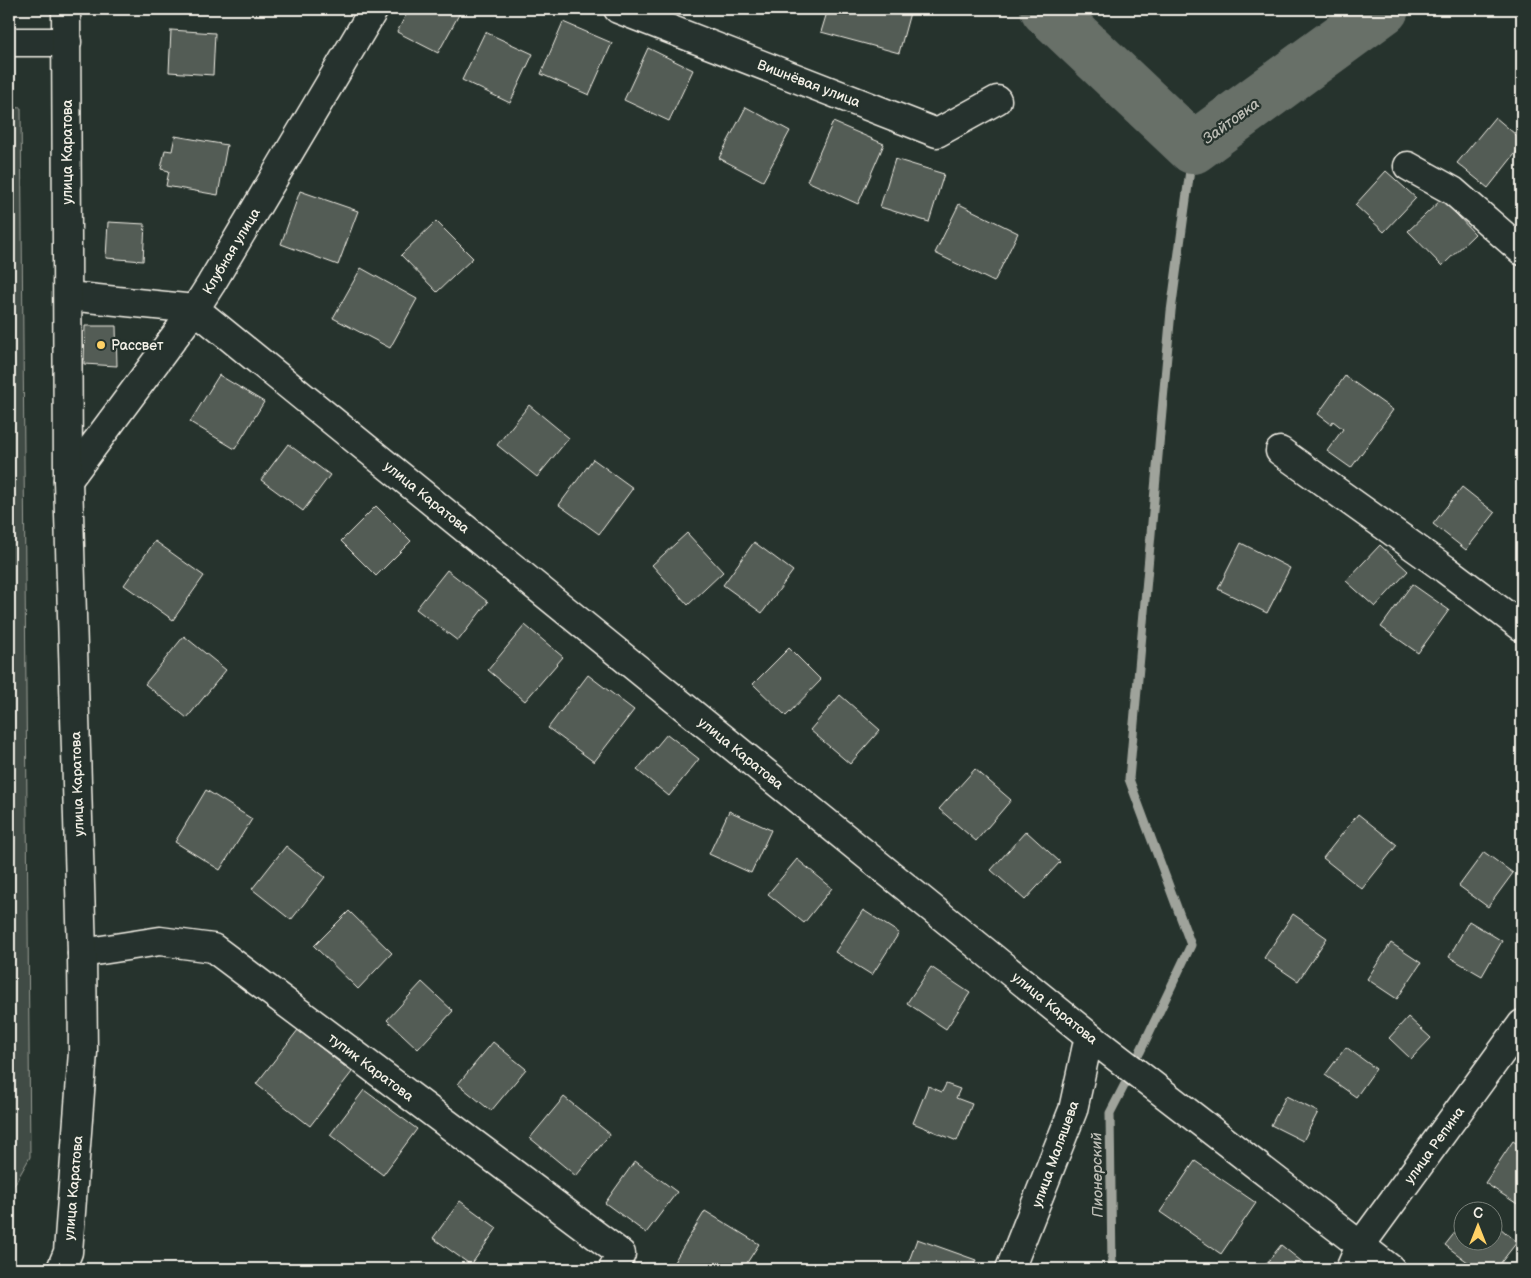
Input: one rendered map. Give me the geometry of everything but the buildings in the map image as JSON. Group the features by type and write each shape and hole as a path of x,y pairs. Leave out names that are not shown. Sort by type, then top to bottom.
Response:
{"street":[{"name":"улица Каратова","path":"60,1269 68,1252 83,1052 82,953 68,480 66,9"},
{"name":"Клубная улица","path":"68,480 212,284 374,9"},
{"name":"Вишнёвая улица","path":"618,9 937,133 997,100"},
{"path":"9,42 67,42"},
{"path":"1408,166 1453,191 1522,251"},
{"path":"68,296 195,309"},
{"name":"улица Каратова","path":"195,309 1089,1036 1355,1258 1391,1269"},
{"path":"1280,451 1445,569 1522,627"},
{"name":"тупик Каратова","path":"82,953 160,942 213,948 621,1254 613,1269"},
{"name":"улица Репина","path":"1355,1258 1522,1024"},
{"name":"улица Маляшева","path":"1010,1269 1074,1110 1089,1036"}],"shaded area":[{"path":"9,107 21,108 30,1157 9,1194"}],"waterway":[{"name":"Зайтовка","path":"1046,9 1193,148 1383,9"},
{"path":"1140,1052 1191,945 1129,779 1171,311 1193,148"},
{"name":"Пионерский","path":"1112,1269 1110,1113 1125,1084"}],"place":[{"name":"Рассвет","path":"101,345"}]}
